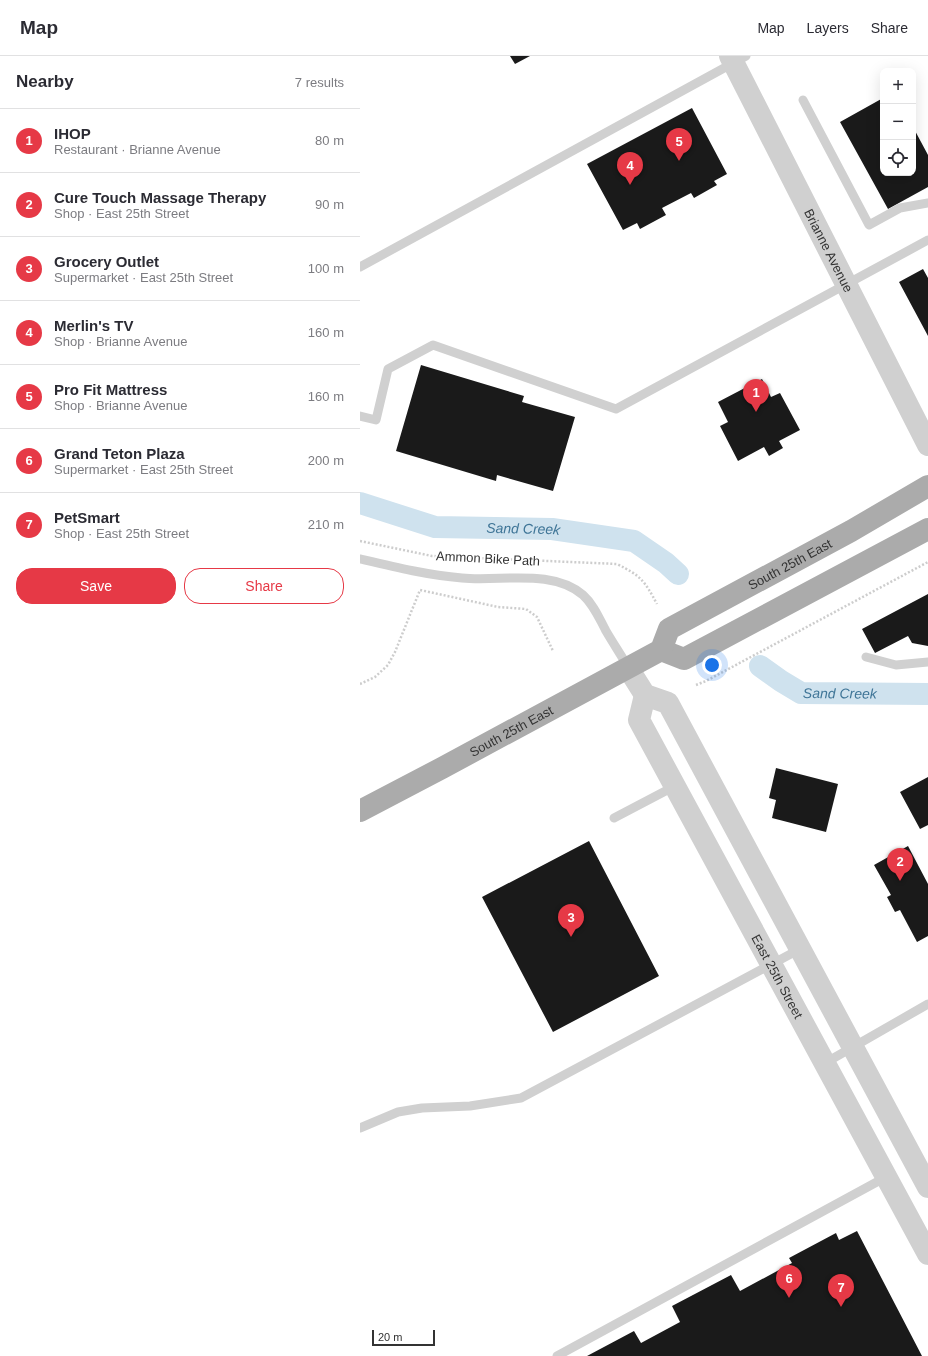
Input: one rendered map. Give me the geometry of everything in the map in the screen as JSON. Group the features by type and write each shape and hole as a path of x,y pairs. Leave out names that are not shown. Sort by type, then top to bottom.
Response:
{"main road":[{"name":"South 25th East","path":"360,811 661,650 669,629 851,532 928,486"},
{"path":"661,650 684,659 928,529"}],"street":[{"name":"Brianne Avenue","path":"737,58 847,284 928,445"},
{"path":"628,668 645,696 668,703 928,1187"},
{"name":"East 25th Street","path":"645,696 639,720 928,1254"}],"lane":[{"path":"360,267 737,58"},
{"path":"803,100 869,225 900,208 928,203"},
{"path":"360,416 376,420 388,370 433,345 616,409 928,240"},
{"path":"360,559 426,574 463,579 544,579 567,584 583,595 594,608 628,668"},
{"path":"866,657 896,665 928,662"},
{"path":"614,818 675,786"},
{"path":"360,1128 398,1112 422,1108 470,1106 521,1098 800,949"},
{"path":"824,1063 928,1004"},
{"path":"557,1356 887,1177"}],"path":[{"name":"Ammon Bike Path","path":"360,541 432,556 617,564 635,573 646,584 657,604"},
{"path":"696,685 928,562"},
{"path":"360,684 375,677 388,665 395,652 420,590 498,607 526,609 537,618 553,651"}],"building":[{"path":"510,56 530,56 515,64"},
{"path":"880,100 880,176 916,176 916,133 928,155 928,187 888,209 840,122"},
{"path":"692,108 727,174 714,181 717,185 694,198 691,193 662,208 666,215 640,229 637,223 623,230 587,164"},
{"path":"923,269 928,278 928,336 899,282"},
{"path":"421,365 524,396 522,402 575,417 553,491 497,475 496,481 396,451"},
{"path":"762,379 771,397 780,393 800,430 779,441 783,448 769,456 764,447 738,461 720,426 728,422 718,402"},
{"path":"928,594 928,646 912,643 908,636 875,653 862,629"},
{"path":"776,768 838,784 826,832 772,818 776,800 769,798"},
{"path":"928,777 928,825 920,829 900,792"},
{"path":"589,841 659,976 553,1032 482,897"},
{"path":"908,846 928,884 928,936 917,942 900,910 895,912 887,897 891,895 874,865"},
{"path":"857,1231 922,1356 587,1356 634,1331 641,1343 680,1322 672,1306 731,1275 740,1291 792,1263 789,1258 836,1233 839,1240"}],"waterway":[{"name":"Sand Creek","path":"360,503 435,527 552,529 634,541 666,563 678,574"},
{"name":"Sand Creek","path":"760,666 801,693 928,694"}],"place":[{"name":"Pro Fit Mattress","path":"679,161"},
{"name":"Merlin's TV","path":"630,185"},
{"name":"IHOP","path":"756,412"},
{"name":"Cure Touch Massage Therapy","path":"900,881"},
{"name":"Grocery Outlet","path":"571,937"},
{"name":"Grand Teton Plaza","path":"789,1298"},
{"name":"PetSmart","path":"841,1307"}]}
